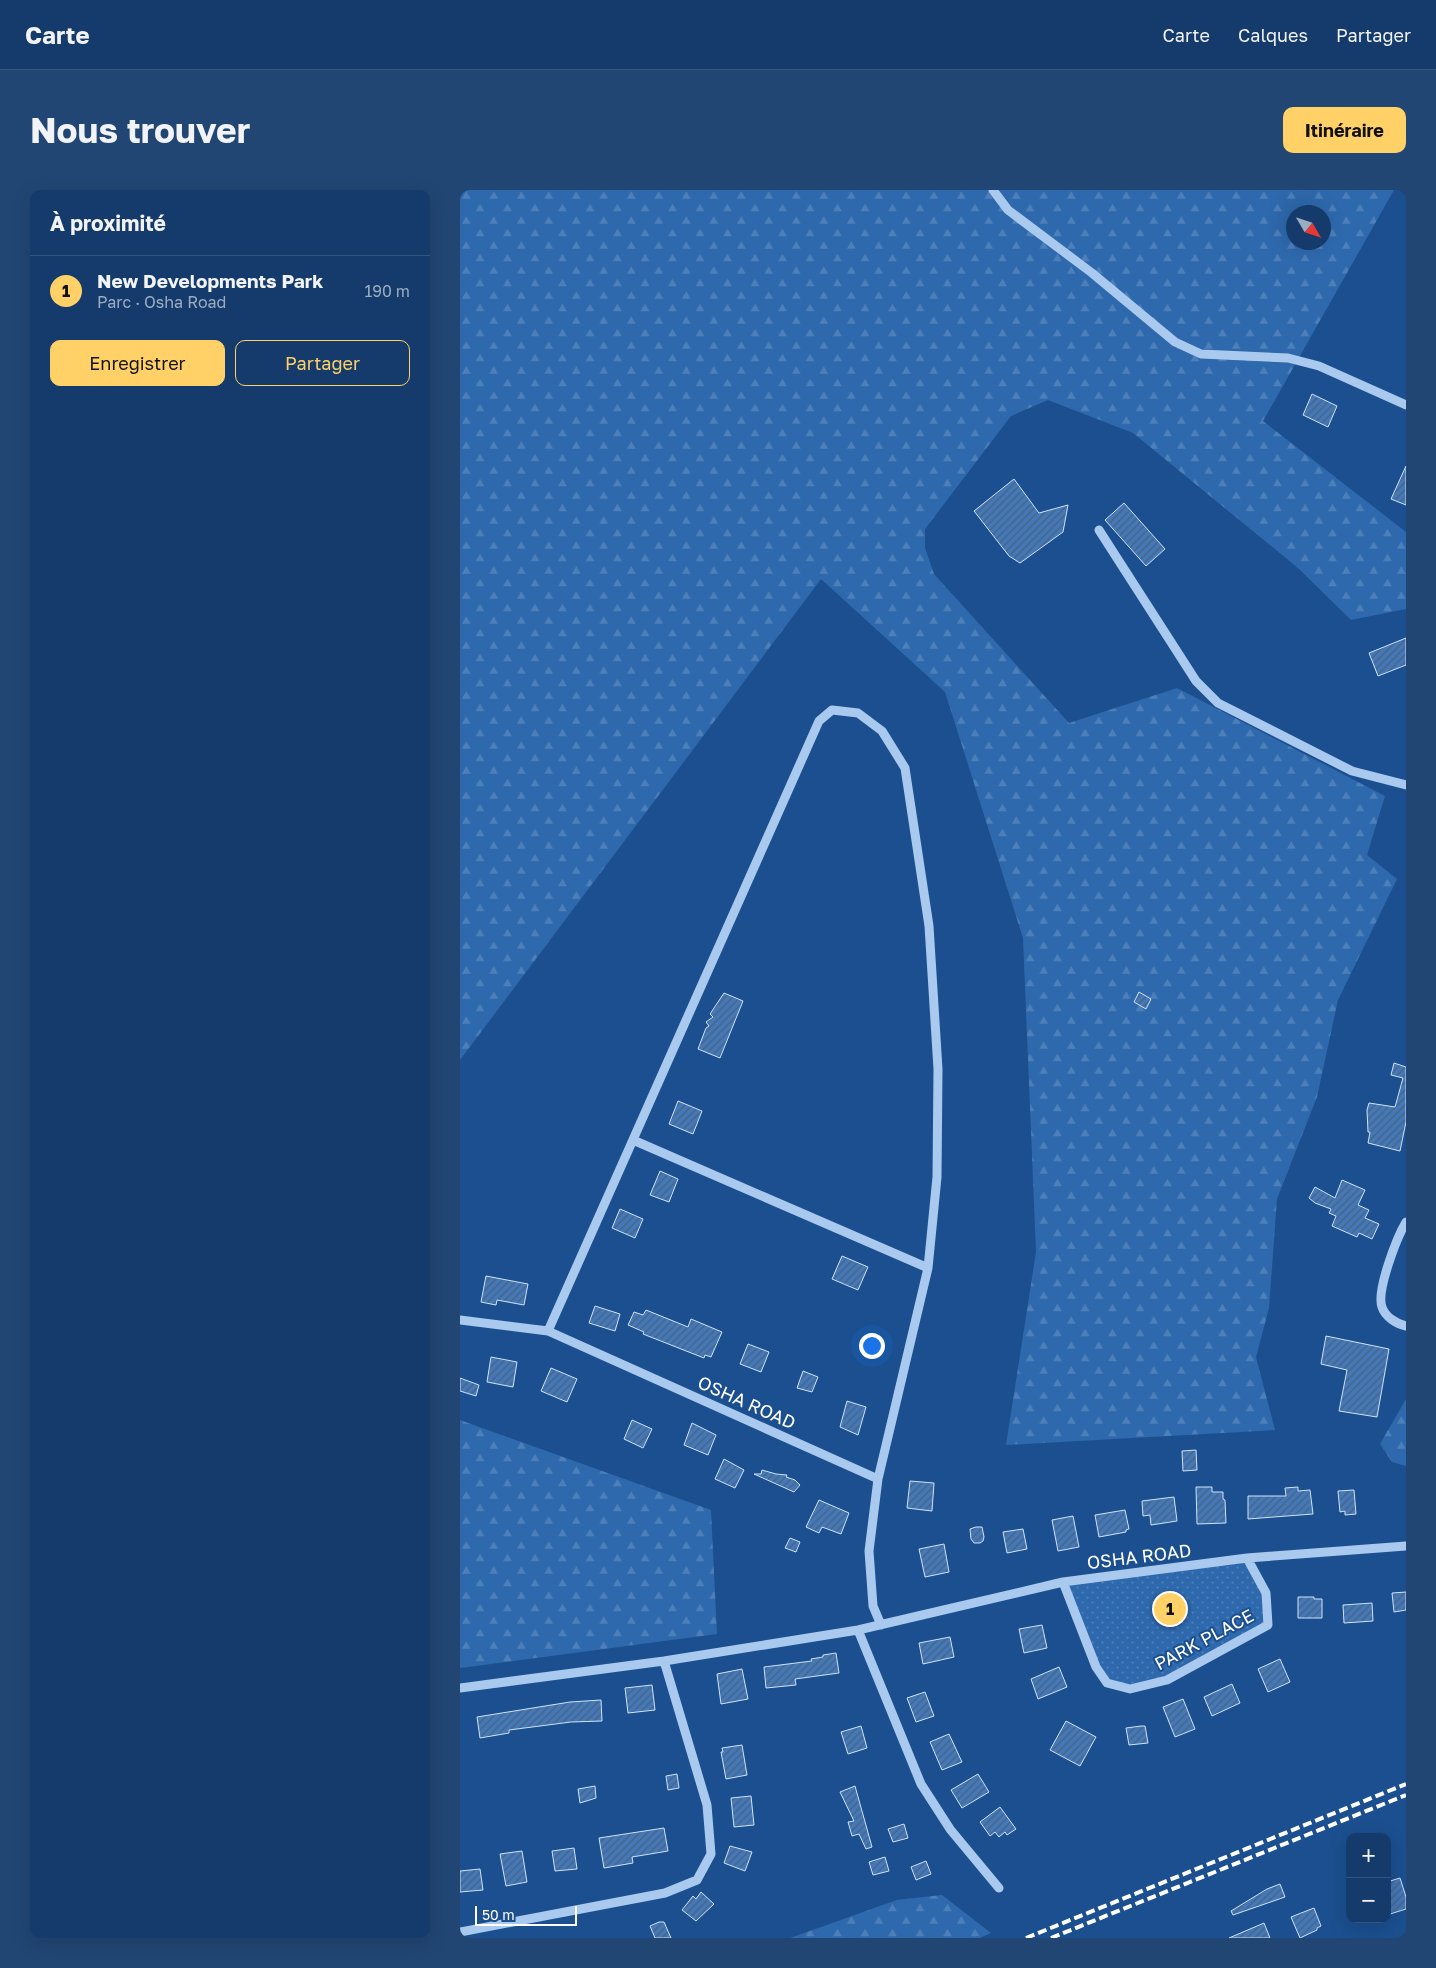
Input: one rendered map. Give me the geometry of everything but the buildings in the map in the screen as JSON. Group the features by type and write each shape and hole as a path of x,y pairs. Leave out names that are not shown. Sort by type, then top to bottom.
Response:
{"street":[{"path":"993,190 1008,210 1092,273 1175,342 1201,354 1288,358 1319,366 1406,405"},
{"path":"1099,530 1196,681 1218,704 1352,771 1406,785"},
{"path":"548,1331 819,720 832,710 858,713 882,731 905,768 930,926 938,1069 936,1177 928,1268 878,1479 869,1551 873,1606 880,1625"},
{"path":"633,1140 928,1268"},
{"path":"1406,1222 1393,1249 1380,1295 1382,1308 1390,1318 1400,1325 1406,1326"},
{"name":"OSHA ROAD","path":"460,1320 548,1331 878,1479"},
{"name":"OSHA ROAD","path":"460,1688 664,1661 858,1630 1063,1582 1247,1558 1406,1546"},
{"name":"PARK PLACE","path":"1063,1582 1096,1667 1107,1683 1130,1689 1167,1680 1268,1624 1266,1593 1247,1558"},
{"path":"858,1630 921,1784 950,1829 999,1888"},
{"path":"460,1932 665,1893 696,1880 711,1854 707,1804 664,1661"}],"green space":[{"path":"460,190 1394,190 1263,421 1406,532 1406,609 1351,620 1298,568 1133,433 1048,400 1011,416 925,529 925,548 934,574 1069,723 1177,688 1385,796 1367,855 1397,879 1338,1000 1317,1097 1277,1199 1269,1308 1256,1357 1275,1430 1006,1445 1036,1252 1023,938 945,692 821,579 460,1060"},
{"path":"1406,1399 1406,1466 1392,1462 1380,1444"},
{"path":"460,1420 711,1510 717,1634 460,1668"},
{"path":"1247,1558 1266,1593 1268,1625 1167,1680 1130,1689 1107,1683 1063,1582"},
{"path":"942,1895 991,1933 980,1938 790,1938 897,1900"}],"railway":[{"path":"1026,1938 1406,1784"},
{"path":"1051,1938 1406,1795"}],"place":[{"name":"New Developments Park","path":"1170,1609"}]}
